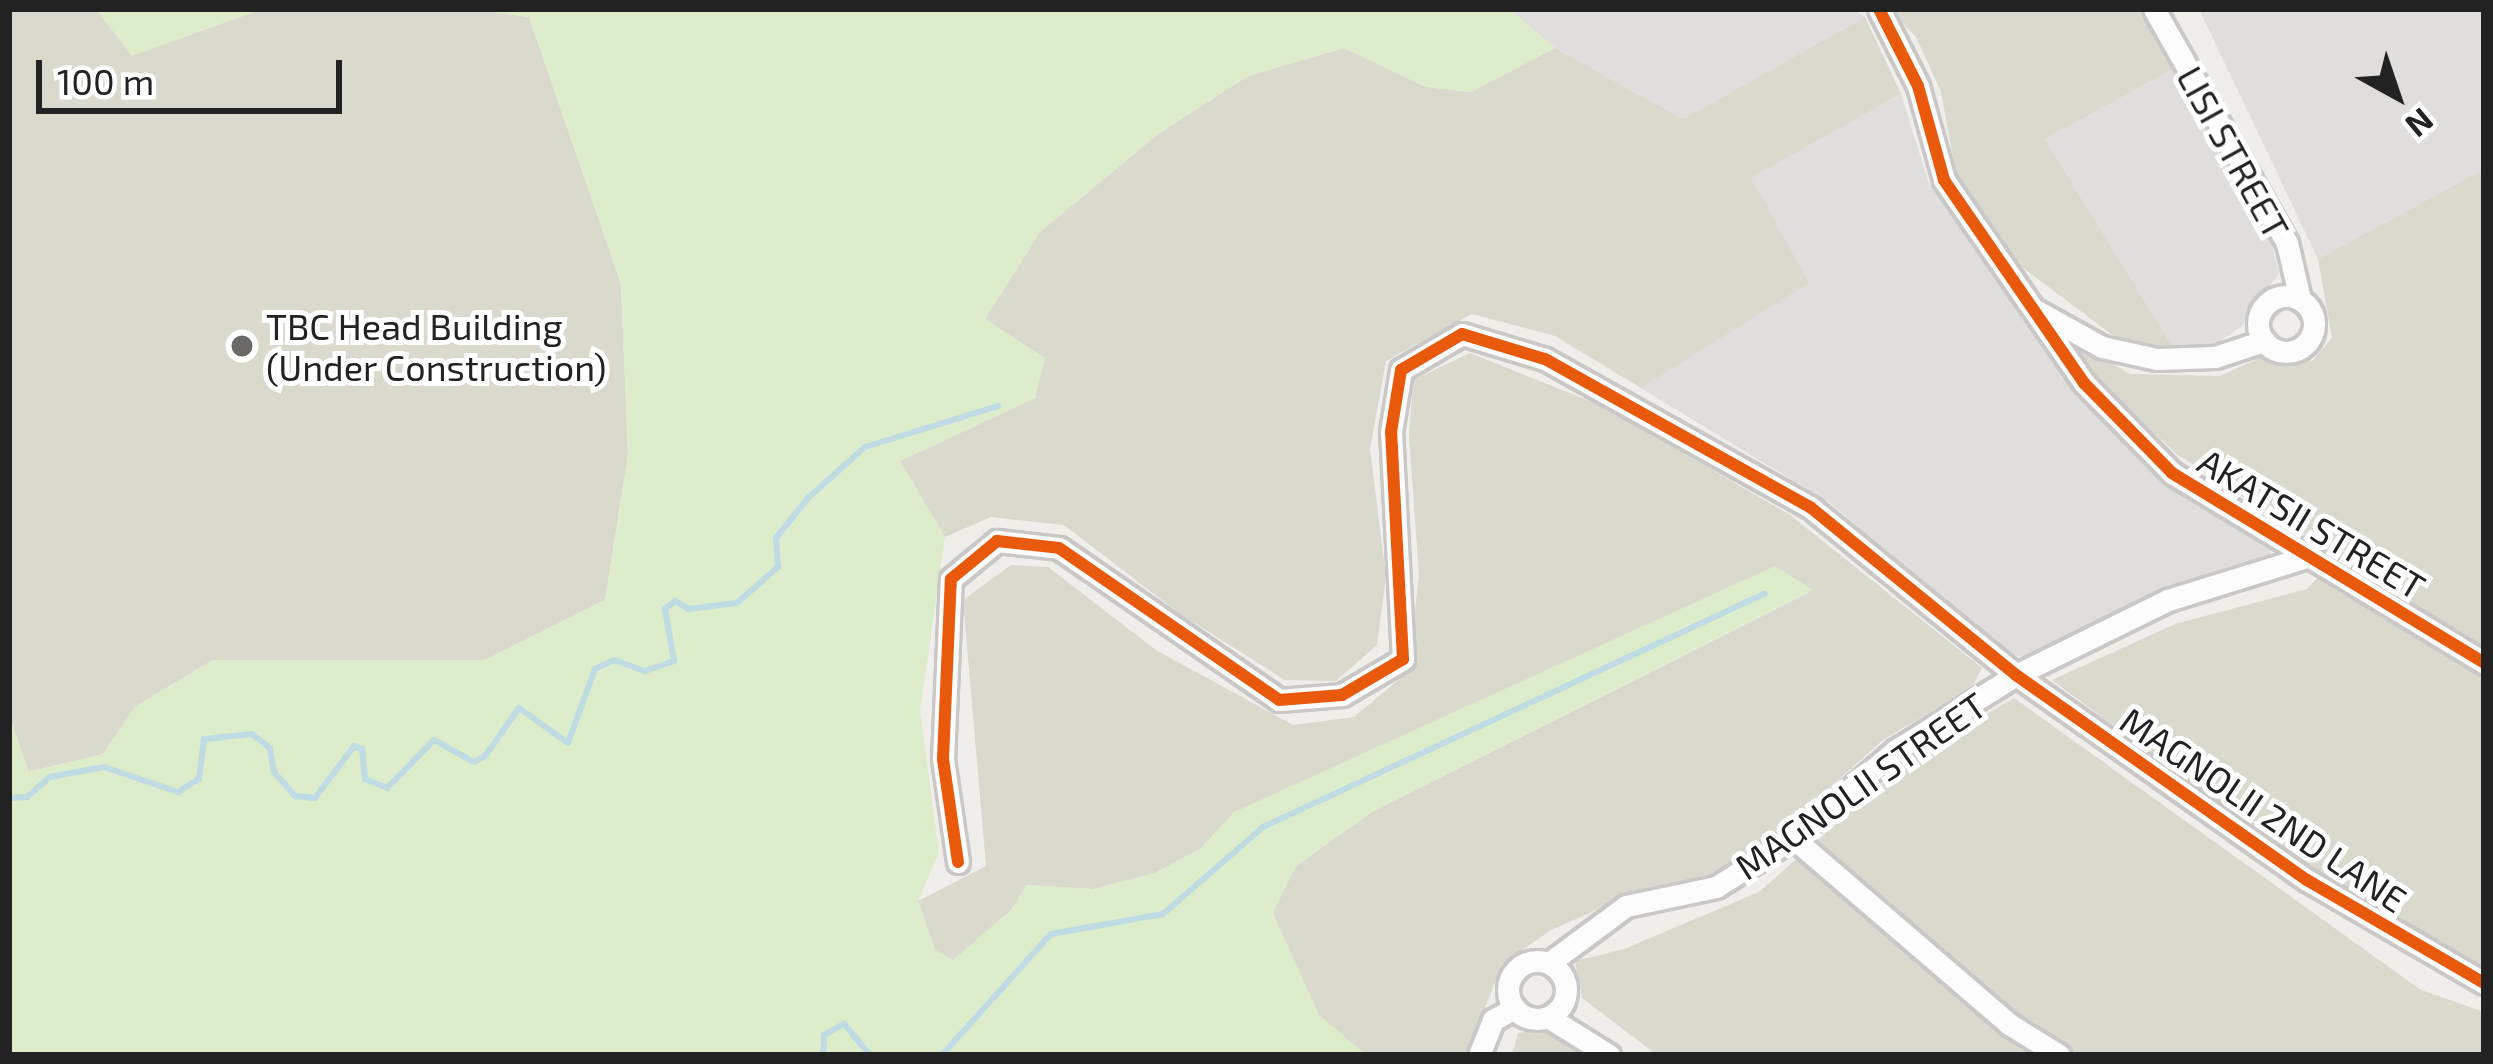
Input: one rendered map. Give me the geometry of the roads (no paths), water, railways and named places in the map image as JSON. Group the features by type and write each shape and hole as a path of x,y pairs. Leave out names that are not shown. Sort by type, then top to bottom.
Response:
{"street":[{"path":"1879,9 1918,86 1944,181 2031,307 2102,347 2156,358 2215,357 2264,341 2288,352 2310,338 2314,321 2300,299 2265,305 2258,319 2264,341"},
{"name":"LISI STREET","path":"2154,9 2287,243 2300,299"},
{"name":"AKATSII STREET","path":"2031,307 2084,383 2172,473 2484,663"},
{"name":"MAGNOLII 2ND LANE","path":"958,862 943,759 951,579 997,541 1058,548 1279,700 1342,695 1402,659 1391,432 1401,370 1462,334 1545,359 1810,507 2016,675 2307,880 2484,983"},
{"name":"MAGNOLII STREET","path":"1549,964 1626,906 1716,886 1793,838 1896,750 2016,675 2168,600 2310,556"},
{"path":"1793,838 2009,1024 2059,1055"},
{"path":"1515,1008 1508,991 1514,973 1530,962 1549,964 1563,976 1566,995 1549,1017"},
{"path":"1479,1055 1493,1021 1515,1008 1549,1017 1609,1055"}],"waterway":[{"path":"9,798 27,797 50,777 104,767 178,792 199,779 204,739 252,734 270,748 274,772 295,796 315,798 354,746 362,749 365,779 387,788 434,740 474,762 485,756 519,708 568,743 595,669 614,660 645,671 674,661 665,609 675,601 689,609 737,603 778,567 776,538 808,498 865,447 998,406"},
{"path":"942,1055 1051,934 1163,914 1263,827 1764,594"},
{"path":"823,1055 824,1035 844,1024 870,1055"}],"place":[{"name":"TBC Head Building (Under Construction)","path":"242,346"}]}
